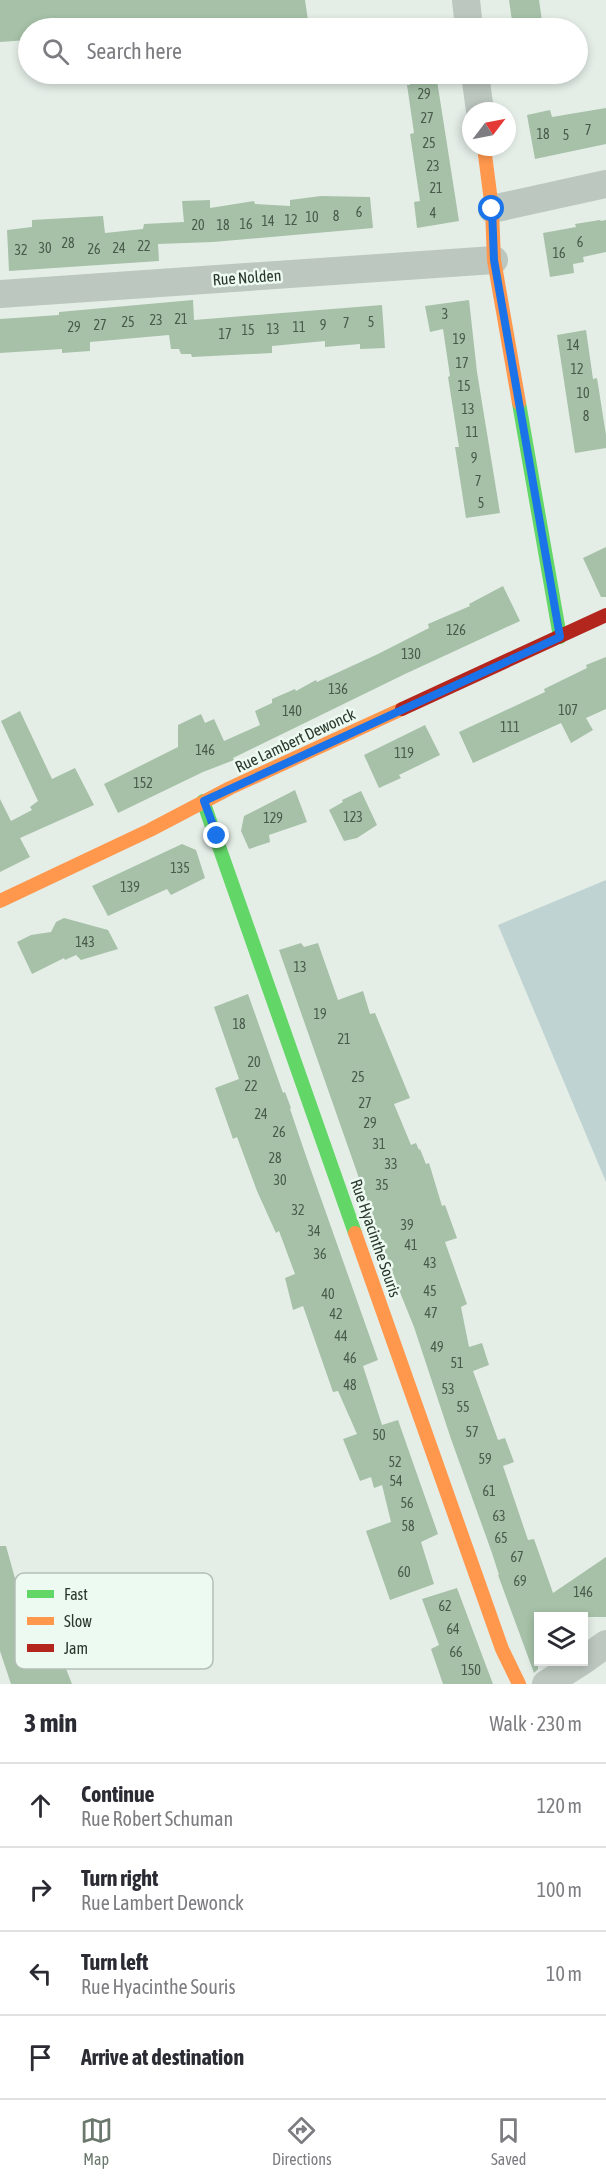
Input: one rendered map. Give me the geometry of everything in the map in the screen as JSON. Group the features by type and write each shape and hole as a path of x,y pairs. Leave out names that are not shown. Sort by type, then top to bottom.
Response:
{"street":[{"path":"466,0 468,18"},
{"path":"476,84 479,102"},
{"path":"485,156 492,209 494,260 560,637"},
{"path":"492,209 606,184"},
{"name":"Rue Nolden","path":"0,294 494,260"},
{"name":"Rue Lambert Dewonck","path":"0,901 150,830 204,801 606,615"},
{"name":"Rue Hyacinthe Souris","path":"204,801 498,1637 519,1684"},
{"path":"588,1657 606,1644"},
{"path":"546,1684 574,1666"}],"shaded area":[{"path":"606,880 606,1182 498,925"}],"building":[{"path":"0,0 305,0 308,18 18,18 18,41 0,42"},
{"path":"509,0 539,0 542,18 512,18"},
{"path":"438,84 459,221 417,228 414,202 420,201 410,134 414,133 407,85"},
{"path":"606,108 606,144 535,159 527,115 550,110 552,117"},
{"path":"321,196 370,197 373,228 213,242 158,244 159,261 9,271 7,230 32,227 32,220 103,216 105,233 143,229 144,224 184,222 182,201 210,200 210,208 254,201 255,204 290,206 290,200"},
{"path":"606,220 606,252 583,257 584,262 573,264 574,273 550,277 543,233"},
{"path":"193,300 194,320 382,305 385,348 360,349 360,344 325,347 325,341 272,346 272,353 192,357 191,354 181,354 179,349 171,349 169,335 90,342 90,351 62,353 62,349 0,353 0,319"},
{"path":"469,300 477,372 500,513 466,518 455,447 459,447 443,329 430,332 425,306"},
{"path":"586,330 593,379 597,378 606,448 575,453 557,335"},
{"path":"606,547 606,597 601,597 583,558"},
{"path":"503,586 520,621 405,674 233,758 234,760 203,772 118,813 104,784 178,747 178,725 201,714 205,723 214,719 224,741 260,725 255,711 272,703 272,699 295,689 296,691 316,680 317,682 378,654 429,628 428,624 470,606 469,604"},
{"path":"606,657 606,709 586,718 593,730 571,743 561,723 473,763 459,732 545,692 544,689 587,668 586,665"},
{"path":"20,711 52,779 75,768 94,805 20,838 30,857 0,872 0,799 11,821 32,810 30,807 38,801 1,721"},
{"path":"425,725 440,755 399,775 401,778 379,788 364,755"},
{"path":"295,790 307,822 269,835 270,842 249,849 241,831 244,816"},
{"path":"361,791 377,825 357,838 344,841 329,810 343,802 342,800"},
{"path":"182,844 196,850 205,878 171,895 167,889 108,916 92,886"},
{"path":"64,918 108,930 118,949 81,960 76,955 65,960 64,958 32,974 17,942 31,935 51,932 56,922"},
{"path":"301,943 304,947 318,943 338,1000 363,991 370,1014 375,1013 410,1098 394,1104 411,1145 416,1143 426,1164 429,1163 442,1206 445,1205 457,1238 445,1242 467,1304 461,1307 469,1347 482,1343 489,1365 473,1371 498,1440 505,1438 514,1462 503,1466 528,1540 534,1539 553,1593 606,1557 606,1617 588,1617 588,1612 534,1612 534,1666 538,1666 538,1669 534,1673 498,1575 414,1327 393,1275 279,950"},
{"path":"248,994 283,1093 285,1092 291,1108 378,1360 363,1366 382,1425 398,1420 438,1534 421,1542 434,1584 390,1600 366,1531 391,1522 382,1485 374,1488 371,1477 360,1481 343,1439 357,1434 338,1391 333,1392 303,1306 293,1310 285,1278 295,1274 279,1231 276,1233 257,1191 237,1137 233,1139 215,1088 239,1079 214,1007"},
{"path":"0,1546 6,1546 15,1578 15,1669 66,1669 72,1684 11,1684 0,1651"},
{"path":"457,1588 493,1684 443,1684 431,1649 439,1645 422,1599"}],"traffic: fast":[{"path":"519,403 560,637"},
{"path":"203,801 355,1233"}],"traffic: slow":[{"path":"485,156 492,209 494,260 519,403"},
{"path":"0,901 150,830 230,788 402,709"},
{"path":"355,1233 502,1649 519,1684"}],"traffic: jam":[{"path":"402,709 606,615"}],"route":[{"path":"217,836 204,801 560,637 494,260 492,209"}]}
